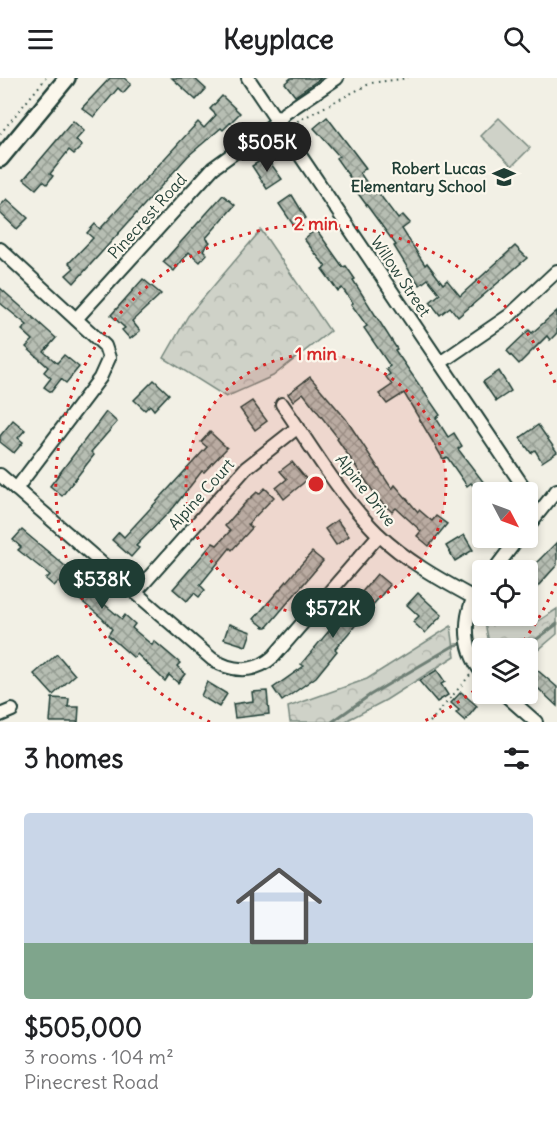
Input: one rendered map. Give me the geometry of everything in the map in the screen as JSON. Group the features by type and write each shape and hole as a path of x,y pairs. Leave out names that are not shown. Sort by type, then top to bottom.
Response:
{"main road":[{"path":"0,159 67,78"}],"street":[{"name":"Willow Street","path":"248,78 521,482"},
{"name":"Pinecrest Road","path":"76,319 213,168 278,122 285,113 337,78"},
{"path":"0,249 105,346 109,358 108,364 16,489"},
{"path":"440,363 510,315 557,271"},
{"name":"Alpine Drive","path":"282,404 359,512 379,535 420,567 472,597"},
{"name":"Alpine Court","path":"136,592 246,468 298,427"},
{"path":"0,475 218,663 233,668 251,669 261,666 274,656 379,535"},
{"path":"538,514 557,490"},
{"path":"502,560 511,548"},
{"path":"472,597 466,631 472,648"},
{"path":"516,704 536,722"}],"path":[{"path":"0,134 46,78"},
{"path":"292,124 371,83 408,78"},
{"path":"430,722 472,673"}],"green space":[{"path":"499,118 530,148 512,166 481,136"},
{"path":"261,230 330,331 273,376 226,397 164,358 188,316"},
{"path":"557,609 557,634 538,650 538,638 488,638 486,626 538,626 538,621"},
{"path":"451,626 455,656 386,700 344,722 290,722 288,707 367,679"}],"building":[{"path":"110,78 124,78 131,84 123,93 118,88 94,117 82,108"},
{"path":"172,78 194,78 206,89 196,100"},
{"path":"291,78 321,78 295,96 285,83"},
{"path":"222,96 240,113 223,130 221,128 188,156 74,283 66,275 74,268 69,263 93,238 87,233 95,224 100,229 198,122 204,128 216,115 210,109"},
{"path":"327,117 366,168 360,173 371,189 374,187 398,219 403,215 410,223 402,229 425,265 427,263 443,284 447,280 460,296 515,246 527,258 458,317 450,307 440,315 430,302 440,294 428,279 420,285 412,275 394,246 396,245 354,188 356,186 336,158 339,156 314,128"},
{"path":"73,121 84,131 76,140 82,146 74,154 69,150 50,174 53,176 47,184 43,181 36,189 24,179"},
{"path":"266,157 282,179 267,189 252,166"},
{"path":"223,195 235,205 206,238 210,242 203,250 207,254 200,262 189,252 174,271 163,262"},
{"path":"292,195 306,218 294,226 279,204"},
{"path":"7,199 28,218 17,229 0,213 0,206"},
{"path":"316,229 343,267 346,266 397,349 395,350 440,415 436,418 448,437 454,433 462,446 458,449 483,482 472,482 467,486 447,457 443,459 404,393 387,404 379,394 392,385 386,377 390,374 386,369 390,366 364,328 367,326 351,304 353,303 342,288 338,291 322,269 326,267 304,239"},
{"path":"143,279 161,294 132,321 140,331 130,339 122,330 125,328 111,315"},
{"path":"0,288 56,338 44,352 57,363 64,355 79,367 66,383 61,379 51,392 44,387 51,378 44,372 48,367 26,347 33,340 22,330 27,325 0,303"},
{"path":"557,311 557,333 550,340 547,336 519,364 507,351 529,330 532,333"},
{"path":"499,371 511,391 496,401 483,382"},
{"path":"310,377 346,419 392,489 395,485 418,512 419,510 432,521 436,516 447,524 429,546 417,536 421,531 396,508 392,512 379,500 338,438 303,393 293,401 288,394"},
{"path":"154,380 169,394 154,410 150,405 145,410 134,400"},
{"path":"252,401 267,421 255,430 240,409"},
{"path":"106,412 117,422 91,452 94,455 62,496 50,486"},
{"path":"13,420 25,430 18,438 23,442 14,453 0,442 0,436"},
{"path":"538,425 557,452 542,462 535,450 531,453 520,438"},
{"path":"210,432 227,448 204,472 202,471 174,507 136,546 139,548 131,557 112,540 119,532 124,537 207,447 201,442"},
{"path":"292,462 307,480 284,499 276,488 287,479 280,471"},
{"path":"265,488 274,497 248,524 252,528 232,550 230,548 200,585 205,590 199,597 194,593 187,601 173,589 213,543 217,545 230,531 225,526 245,503"},
{"path":"337,520 349,536 336,545 325,529"},
{"path":"22,530 107,601 104,604 122,619 125,615 135,624 132,628 152,645 154,641 180,663 177,666 185,674 178,683 169,675 165,681 137,654 134,658 108,635 112,629 102,618 58,582 54,586 46,579 50,575 18,550 21,547 13,540"},
{"path":"464,535 473,550 455,561 446,546"},
{"path":"557,542 557,565 538,586 538,561"},
{"path":"312,552 323,561 267,627 264,627 254,619"},
{"path":"377,574 390,585 335,649 337,651 316,677 282,701 273,688 304,666 301,664"},
{"path":"418,593 442,615 425,633 413,622 419,616 407,605"},
{"path":"229,624 251,632 246,646 224,639"},
{"path":"57,654 75,675 53,695 34,674"},
{"path":"437,670 445,682 441,684 448,695 437,702 419,681"},
{"path":"538,671 557,687 557,706 538,688"},
{"path":"207,682 227,694 219,707 201,696"},
{"path":"267,691 269,714 235,718 233,704 253,701 252,692"},
{"path":"461,692 477,706 465,721 456,713 459,710 451,703"},
{"path":"52,698 69,699 68,707 79,707 78,722 50,722"}],"waterway":[{"path":"471,644 537,639 557,624"},
{"path":"332,722 370,695 455,645 464,644"}],"place":[{"name":"Robert Lucas Elementary School","path":"504,177"}]}
